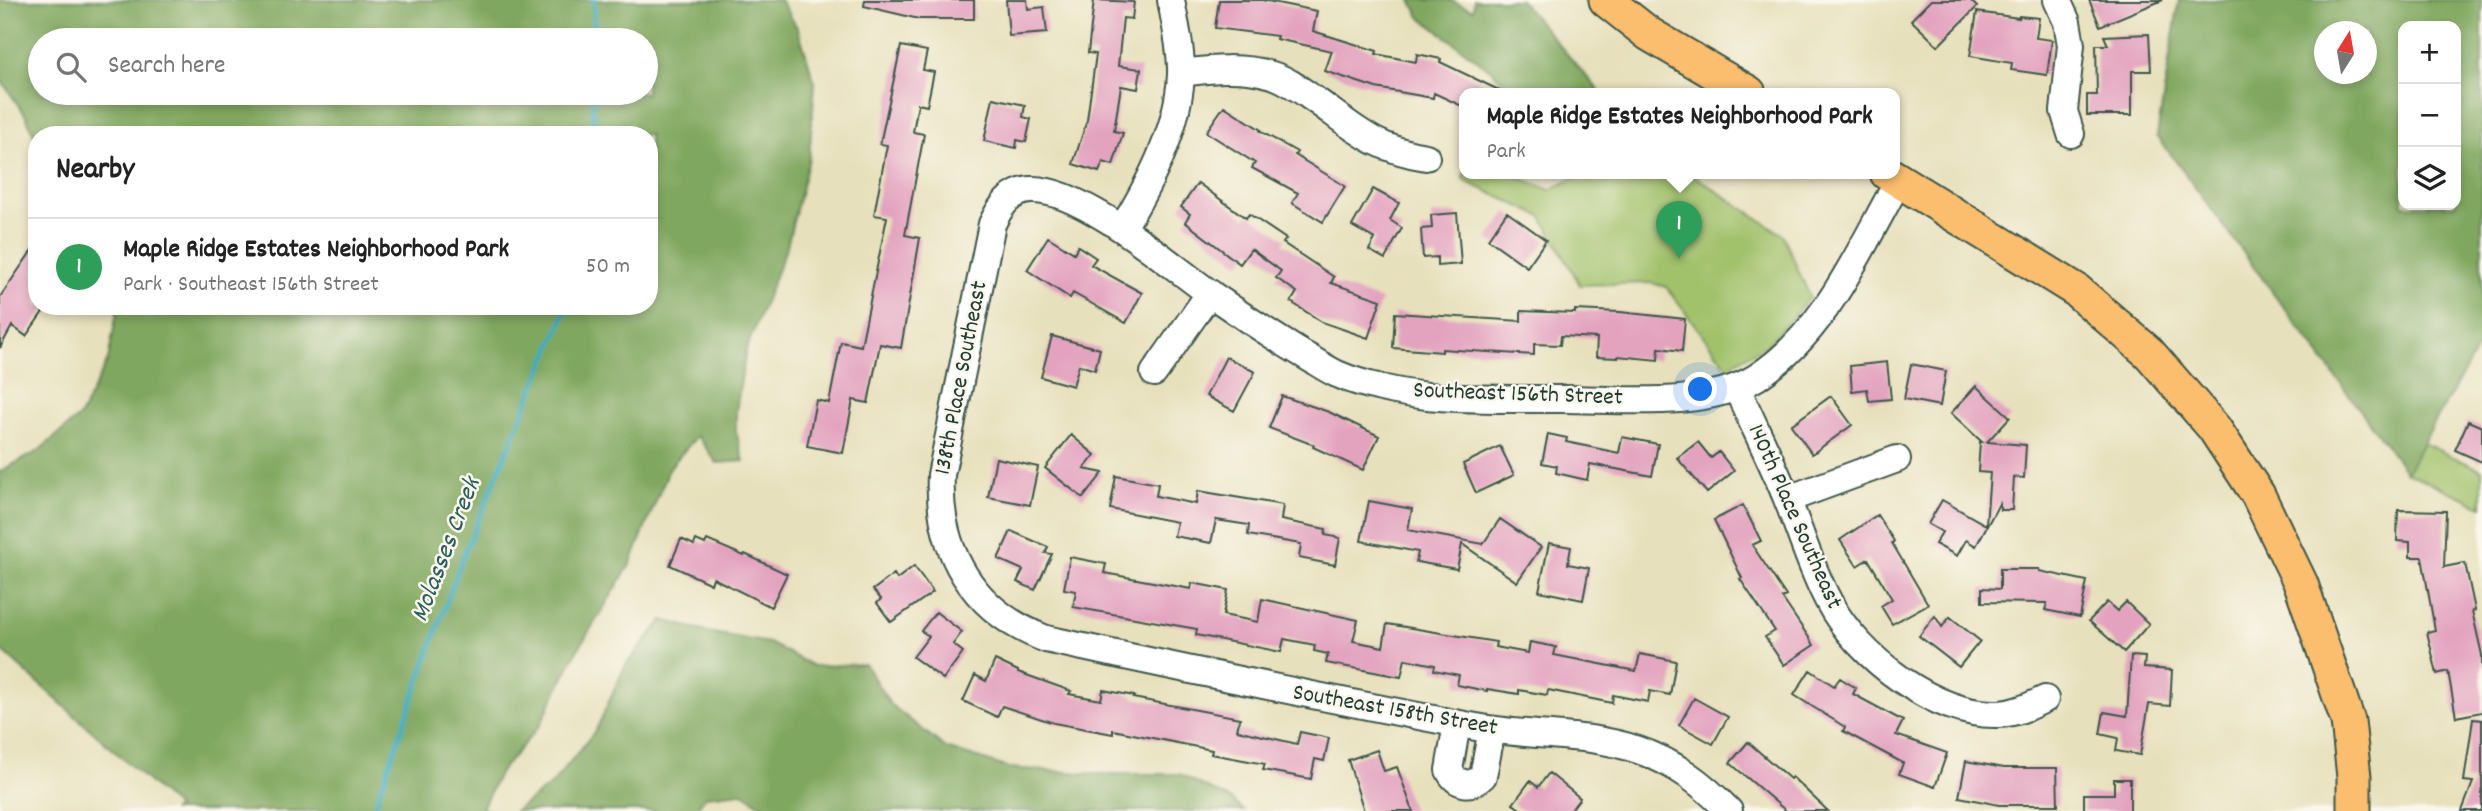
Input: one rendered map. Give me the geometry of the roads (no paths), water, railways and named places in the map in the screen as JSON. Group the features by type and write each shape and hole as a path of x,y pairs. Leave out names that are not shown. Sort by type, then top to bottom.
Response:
{"main road":[{"path":"1606,0 1649,34 1741,88"},
{"path":"1896,179 2076,290 2149,353 2214,428 2258,495 2301,584 2348,721 2354,777 2354,811"}],"street":[{"path":"1122,229 1145,191 1161,156 1172,122 1181,73 1171,0"},
{"path":"2057,0 2067,22 2071,45 2064,111 2071,134"},
{"path":"1181,73 1230,69 1274,76 1294,85 1382,146 1426,157"},
{"name":"Southeast 156th Street","path":"1005,202 1019,192 1039,190 1093,211 1284,343 1338,374 1427,396 1662,399 1718,393 1737,388 1772,367 1814,326 1892,179"},
{"name":"138th Place Southeast","path":"1005,202 992,224 941,475 940,498 946,534 962,573 976,591 1008,621 1046,639"},
{"path":"1154,373 1210,293"},
{"name":"140th Place Southeast","path":"1737,388 1788,499 1805,551 1829,603 1843,625 1880,663 1933,697 1973,712 2001,714 2045,699"},
{"path":"1788,499 1897,459"},
{"name":"Southeast 158th Street","path":"1046,639 1238,681 1457,724 1579,738 1634,748 1672,764 1690,776 1729,811"},
{"path":"1457,724 1450,770 1452,777 1464,784 1471,784 1482,776 1492,730"}],"waterway":[{"name":"Molasses Creek","path":"594,0 594,28"},
{"name":"Molasses Creek","path":"593,105 593,126"},
{"name":"Molasses Creek","path":"373,811 462,559 564,315"}],"place":[{"name":"Maple Ridge Estates Neighborhood Park","path":"1679,259"}]}
